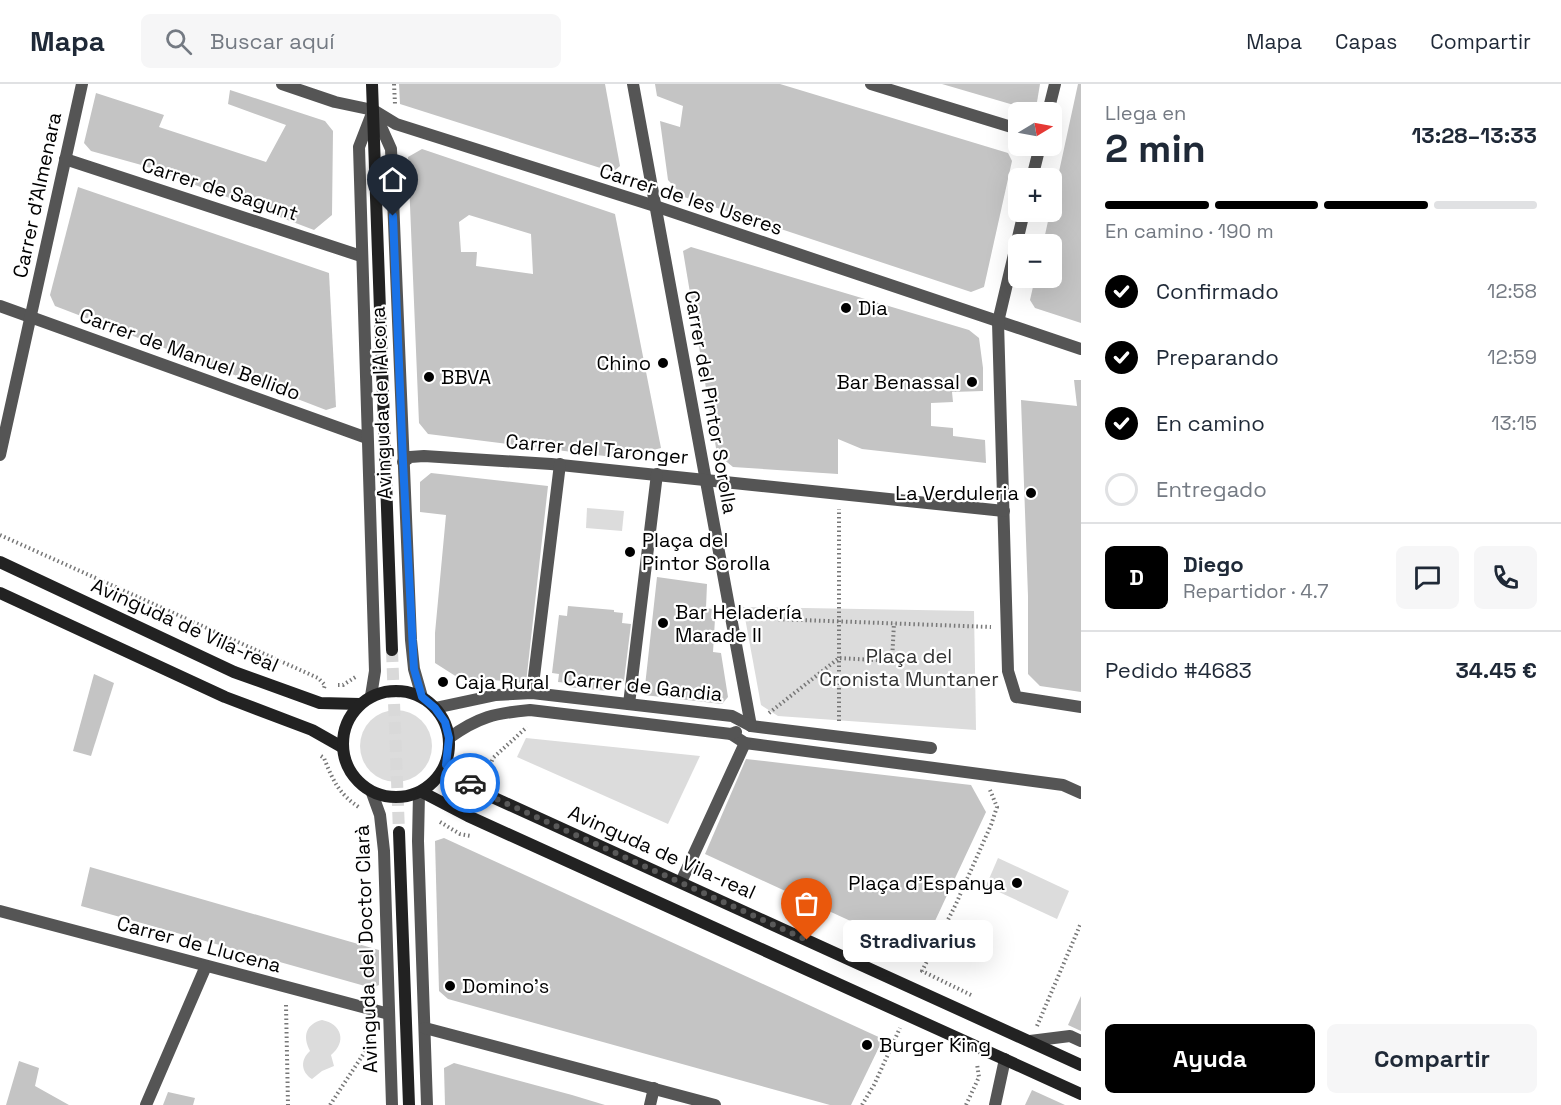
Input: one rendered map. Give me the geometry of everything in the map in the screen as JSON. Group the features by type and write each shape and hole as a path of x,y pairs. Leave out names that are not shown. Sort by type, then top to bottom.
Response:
{"main road":[{"name":"Avinguda de l'Alcora","path":"372,84 392,650"},
{"name":"Avinguda de Vila-real","path":"0,562 234,672 320,703 366,700"},
{"path":"0,593 225,697 312,730 342,747"},
{"path":"397,690 422,697 435,708 445,722 449,738 446,765 420,792 395,798 372,792 351,774 342,747 346,723 366,700 397,690"},
{"name":"Avinguda de Vila-real","path":"446,765 479,791 1081,1065"},
{"path":"420,792 468,816 1081,1094"},
{"name":"Avinguda del Doctor Clarà","path":"399,832 409,1105"}],"street":[{"name":"Carrer d'Almenara","path":"0,455 82,84"},
{"name":"Carrer de les Useres","path":"282,84 335,102 373,110 396,124 655,206 1081,349"},
{"name":"Carrer del Pintor Sorolla","path":"633,84 751,726"},
{"path":"871,84 1008,126"},
{"path":"1050,102 1055,84"},
{"name":"Avinguda de l'Alcora","path":"366,700 375,671 359,147 373,110"},
{"name":"Avinguda de l'Alcora","path":"373,110 391,149 411,640 414,669 422,697"},
{"name":"Carrer de Sagunt","path":"65,159 361,256"},
{"path":"1022,222 998,322 1008,671 1016,697 1081,707"},
{"name":"Carrer de Manuel Bellido","path":"0,306 367,438"},
{"name":"Carrer del Taronger","path":"403,462 410,457 424,456 560,464 1004,511"},
{"path":"532,693 560,464"},
{"path":"629,704 657,474"},
{"name":"Carrer de Gandia","path":"435,708 496,695 532,693 732,716 751,726"},
{"name":"Carrer de Gandia","path":"449,738 466,726 497,713 530,710 731,734 745,743 1063,785 1081,793"},
{"path":"751,726 931,748"},
{"name":"Carrer de Gandia","path":"731,734 751,726"},
{"path":"681,882 745,743"},
{"name":"Avinguda del Doctor Clarà","path":"372,792 380,815 384,852 392,1105"},
{"path":"420,792 418,841 427,1105"},
{"name":"Carrer de Llucena","path":"0,911 389,1014"},
{"path":"146,1105 206,966"},
{"path":"425,1028 715,1105"},
{"path":"1030,1041 1070,1036 1081,1041"},
{"path":"995,1105 1005,1059"},
{"path":"650,1105 654,1088"}],"path":[{"path":"839,494 839,725"},
{"path":"731,618 1007,627"},
{"path":"751,726 839,658 892,661 894,623"},
{"path":"479,791 493,758 528,726 530,710"},
{"path":"975,996 922,971 956,904 997,807 985,775"},
{"path":"1027,1021 1037,1026 1081,923"},
{"path":"286,1005 288,1105"},
{"path":"330,1105 376,1033 375,1011"},
{"path":"862,1105 901,1027"}],"green space":[{"path":"587,508 624,511 622,531 586,528"},
{"name":"Plaça del Cronista Muntaner","path":"743,607 974,611 976,730 778,716 761,705"},
{"path":"396,710 410,713 422,720 429,732 432,746 429,760 422,772 410,779 396,782 382,779 370,772 363,760 360,746 363,732 370,720 382,713"},
{"path":"526,738 700,756 668,824 517,757"},
{"path":"998,858 1069,891 1057,919 986,886"},
{"path":"322,1020 338,1029 339,1045 331,1055 334,1066 322,1071 312,1079 303,1066 310,1051 306,1036 312,1024"}],"building":[{"path":"399,84 605,84 620,166 613,172 400,104"},
{"path":"655,84 780,84 1008,153 1012,161 1010,168 1008,168 1008,179 984,287 971,292 684,197 668,180 660,121 680,127 683,106 657,96"},
{"path":"942,84 1040,84 1037,102 1008,103"},
{"path":"1078,84 1081,84 1081,323 1035,308 1030,300 1033,288 1062,288 1062,234 1045,234 1048,222 1062,222 1062,168 1060,168"},
{"path":"230,90 325,121 333,131 332,215 314,230 145,166 91,151 84,143 96,93 164,115 159,127 266,162 286,125 228,104"},
{"path":"422,149 615,214 661,448 621,458 428,434 419,423 408,157","holes":["469,215 531,234 533,274 476,266 477,252 461,252 459,222"]},
{"path":"78,187 329,273 336,407 326,410 55,306 50,295"},
{"path":"691,247 969,330 979,338 983,391 952,392 953,402 931,403 931,426 953,428 953,436 985,440 986,463 862,449 838,439 838,474 733,467 717,454 683,251"},
{"path":"1074,380 1081,380 1081,692 1040,686 1028,674 1028,596 1021,400 1077,406"},
{"path":"431,473 548,486 526,683 457,677 435,663 435,633 446,515 420,512 420,482"},
{"path":"657,577 707,584 706,608 712,609 711,618 715,619 713,652 721,653 728,697 722,704 644,695"},
{"path":"568,606 614,610 614,612 623,613 622,623 631,624 624,681 619,681 618,690 567,687 568,683 558,682 559,674 552,673 559,615 567,616"},
{"path":"94,674 114,683 91,756 73,751"},
{"path":"746,759 971,785 986,812 920,953 705,854"},
{"path":"444,838 883,1039 851,1105 830,1105 448,999 439,991 435,841"},
{"path":"90,867 379,950 379,985 372,988 81,906"},
{"path":"1081,996 1081,1031 1068,1025"},
{"path":"19,1061 39,1068 35,1086 69,1105 6,1105"},
{"path":"454,1063 605,1105 445,1105 444,1068"},
{"path":"1032,1090 1065,1105 1025,1105"},
{"path":"168,1092 195,1098 193,1105 163,1105"}],"tunnel":[{"path":"392,650 399,832"}],"way so far":[{"path":"470,783 479,791 807,940"}],"place":[{"name":"Dia","path":"846,308"},
{"name":"Chino","path":"663,363"},
{"name":"BBVA","path":"429,377"},
{"name":"Bar Benassal","path":"972,382"},
{"name":"La Verduleria","path":"1031,493"},
{"name":"Plaça del Pintor Sorolla","path":"630,552"},
{"name":"Bar Heladería Marade II","path":"663,623"},
{"name":"Caja Rural","path":"443,682"},
{"name":"Plaça d'Espanya","path":"1017,883"},
{"name":"Stradivarius","path":"807,940"},
{"name":"Domino's","path":"450,986"},
{"name":"Burger King","path":"867,1045"}],"route":[{"path":"393,216 414,669 422,697 435,708 445,722 449,738 446,765 470,783"}]}
